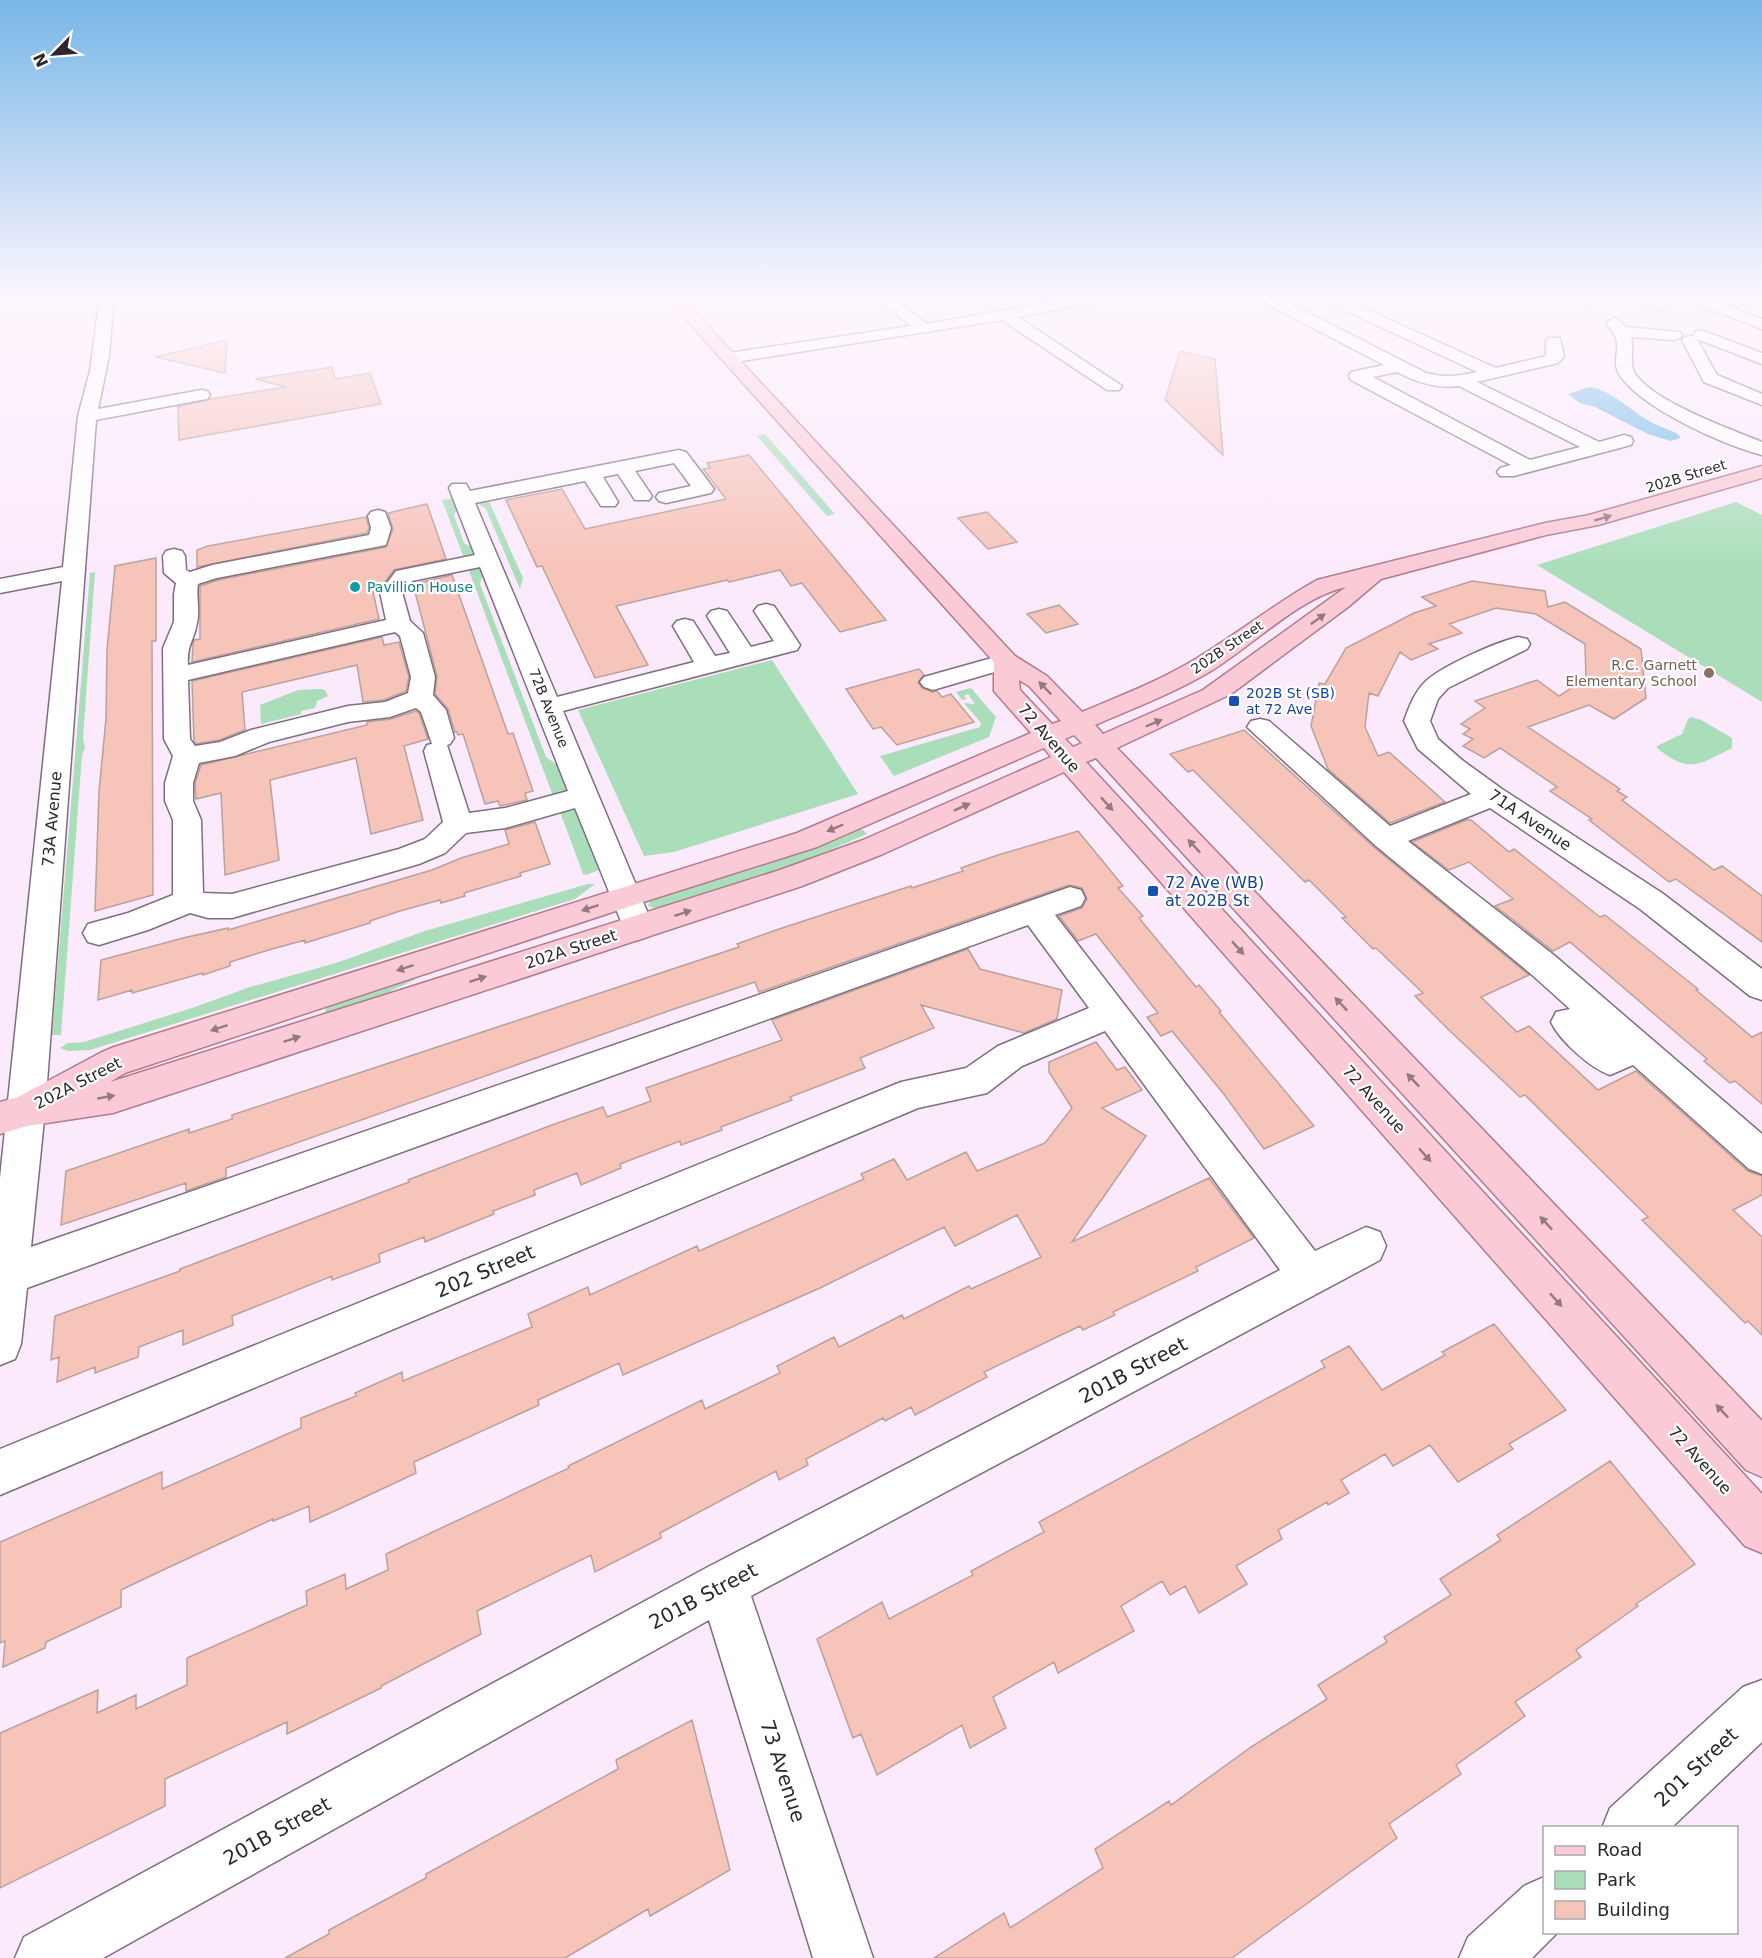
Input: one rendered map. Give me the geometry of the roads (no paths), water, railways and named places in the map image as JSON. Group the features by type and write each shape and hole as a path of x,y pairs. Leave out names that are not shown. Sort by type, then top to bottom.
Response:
{"main road":[{"name":"72 Avenue","path":"756,387 1006,661 1038,681 1078,723 1072,748"},
{"name":"202B Street","path":"1545,529 1573,511 1762,454"},
{"name":"202B Street","path":"1078,723 1164,686 1203,665 1298,600 1325,585 1545,529 1591,521 1762,472"},
{"name":"202B Street","path":"1072,748 1178,713 1239,679 1284,643 1346,600 1375,574"},
{"name":"72 Avenue","path":"1006,661 1007,691 1072,748 1762,1454"},
{"name":"72 Avenue","path":"1072,748 1762,1529"},
{"name":"202A Street","path":"14,1114 114,1062 626,896 807,840 1072,748"},
{"name":"202A Street","path":"14,1114 113,1097 791,878 873,847 1072,748"}],"street":[{"name":"73A Avenue","path":"0,1344 14,1114 73,572 87,416 96,387"},
{"path":"1368,387 1527,466"},
{"path":"1474,387 1597,448"},
{"path":"1641,387 1684,414 1762,449"},
{"path":"1732,387 1762,400"},
{"path":"87,416 201,395"},
{"path":"1743,411 1762,406"},
{"path":"1499,474 1597,448 1624,433"},
{"path":"608,502 591,474 623,467 679,456 691,460 704,489 666,494 649,462"},
{"path":"623,467 642,496"},
{"name":"72B Avenue","path":"591,474 461,494 638,928"},
{"path":"378,516 381,528 378,540"},
{"path":"378,540 387,550 393,565 404,576"},
{"path":"174,556 175,573 188,580 212,572 378,540"},
{"path":"399,624 391,592 404,576 488,559"},
{"path":"0,586 73,572"},
{"path":"188,580 185,594 186,622 175,648 177,739 187,756 179,783 179,801 187,820 188,901"},
{"path":"766,611 788,645"},
{"path":"720,616 744,656"},
{"path":"176,675 399,624 406,628 412,638 423,677 420,697"},
{"path":"685,626 708,665"},
{"path":"548,707 813,638"},
{"name":"71A Avenue","path":"1518,644 1450,675 1435,685 1424,701 1417,721 1427,743 1452,766 1492,796 1651,901 1762,987"},
{"path":"933,682 1006,661"},
{"path":"420,697 433,710 458,824"},
{"path":"187,756 225,750 260,736 348,714 390,709 420,697"},
{"path":"1260,727 1386,839 1543,965 1762,1157"},
{"path":"99,933 137,922 188,901 208,906 232,906 408,857 435,846 458,824 505,818 584,796"},
{"path":"1386,839 1492,796"},
{"path":"4,1276 1070,898"},
{"path":"1035,912 1310,1277"},
{"name":"202 Street","path":"0,1472 914,1093 974,1082 1010,1056 1113,1013"},
{"path":"1568,1022 1610,1060 1636,1047"},
{"name":"201B Street","path":"45,1958 723,1585 1366,1246"},
{"name":"73 Avenue","path":"723,1585 843,1958"},
{"name":"201 Street","path":"1631,1826 1762,1706"},
{"path":"1489,1958 1543,1908"}],"water":[{"path":"1588,387 1606,392 1648,421 1674,432 1681,438 1671,441 1648,434 1595,407 1580,403 1568,394"}],"place":[{"name":"Pavillion House","path":"355,587"},
{"name":"R.C. Garnett Elementary School","path":"1709,673"},
{"name":"202B St (SB) at 72 Ave","path":"1234,701"},
{"name":"72 Ave (WB) at 202B St","path":"1153,891"}]}
